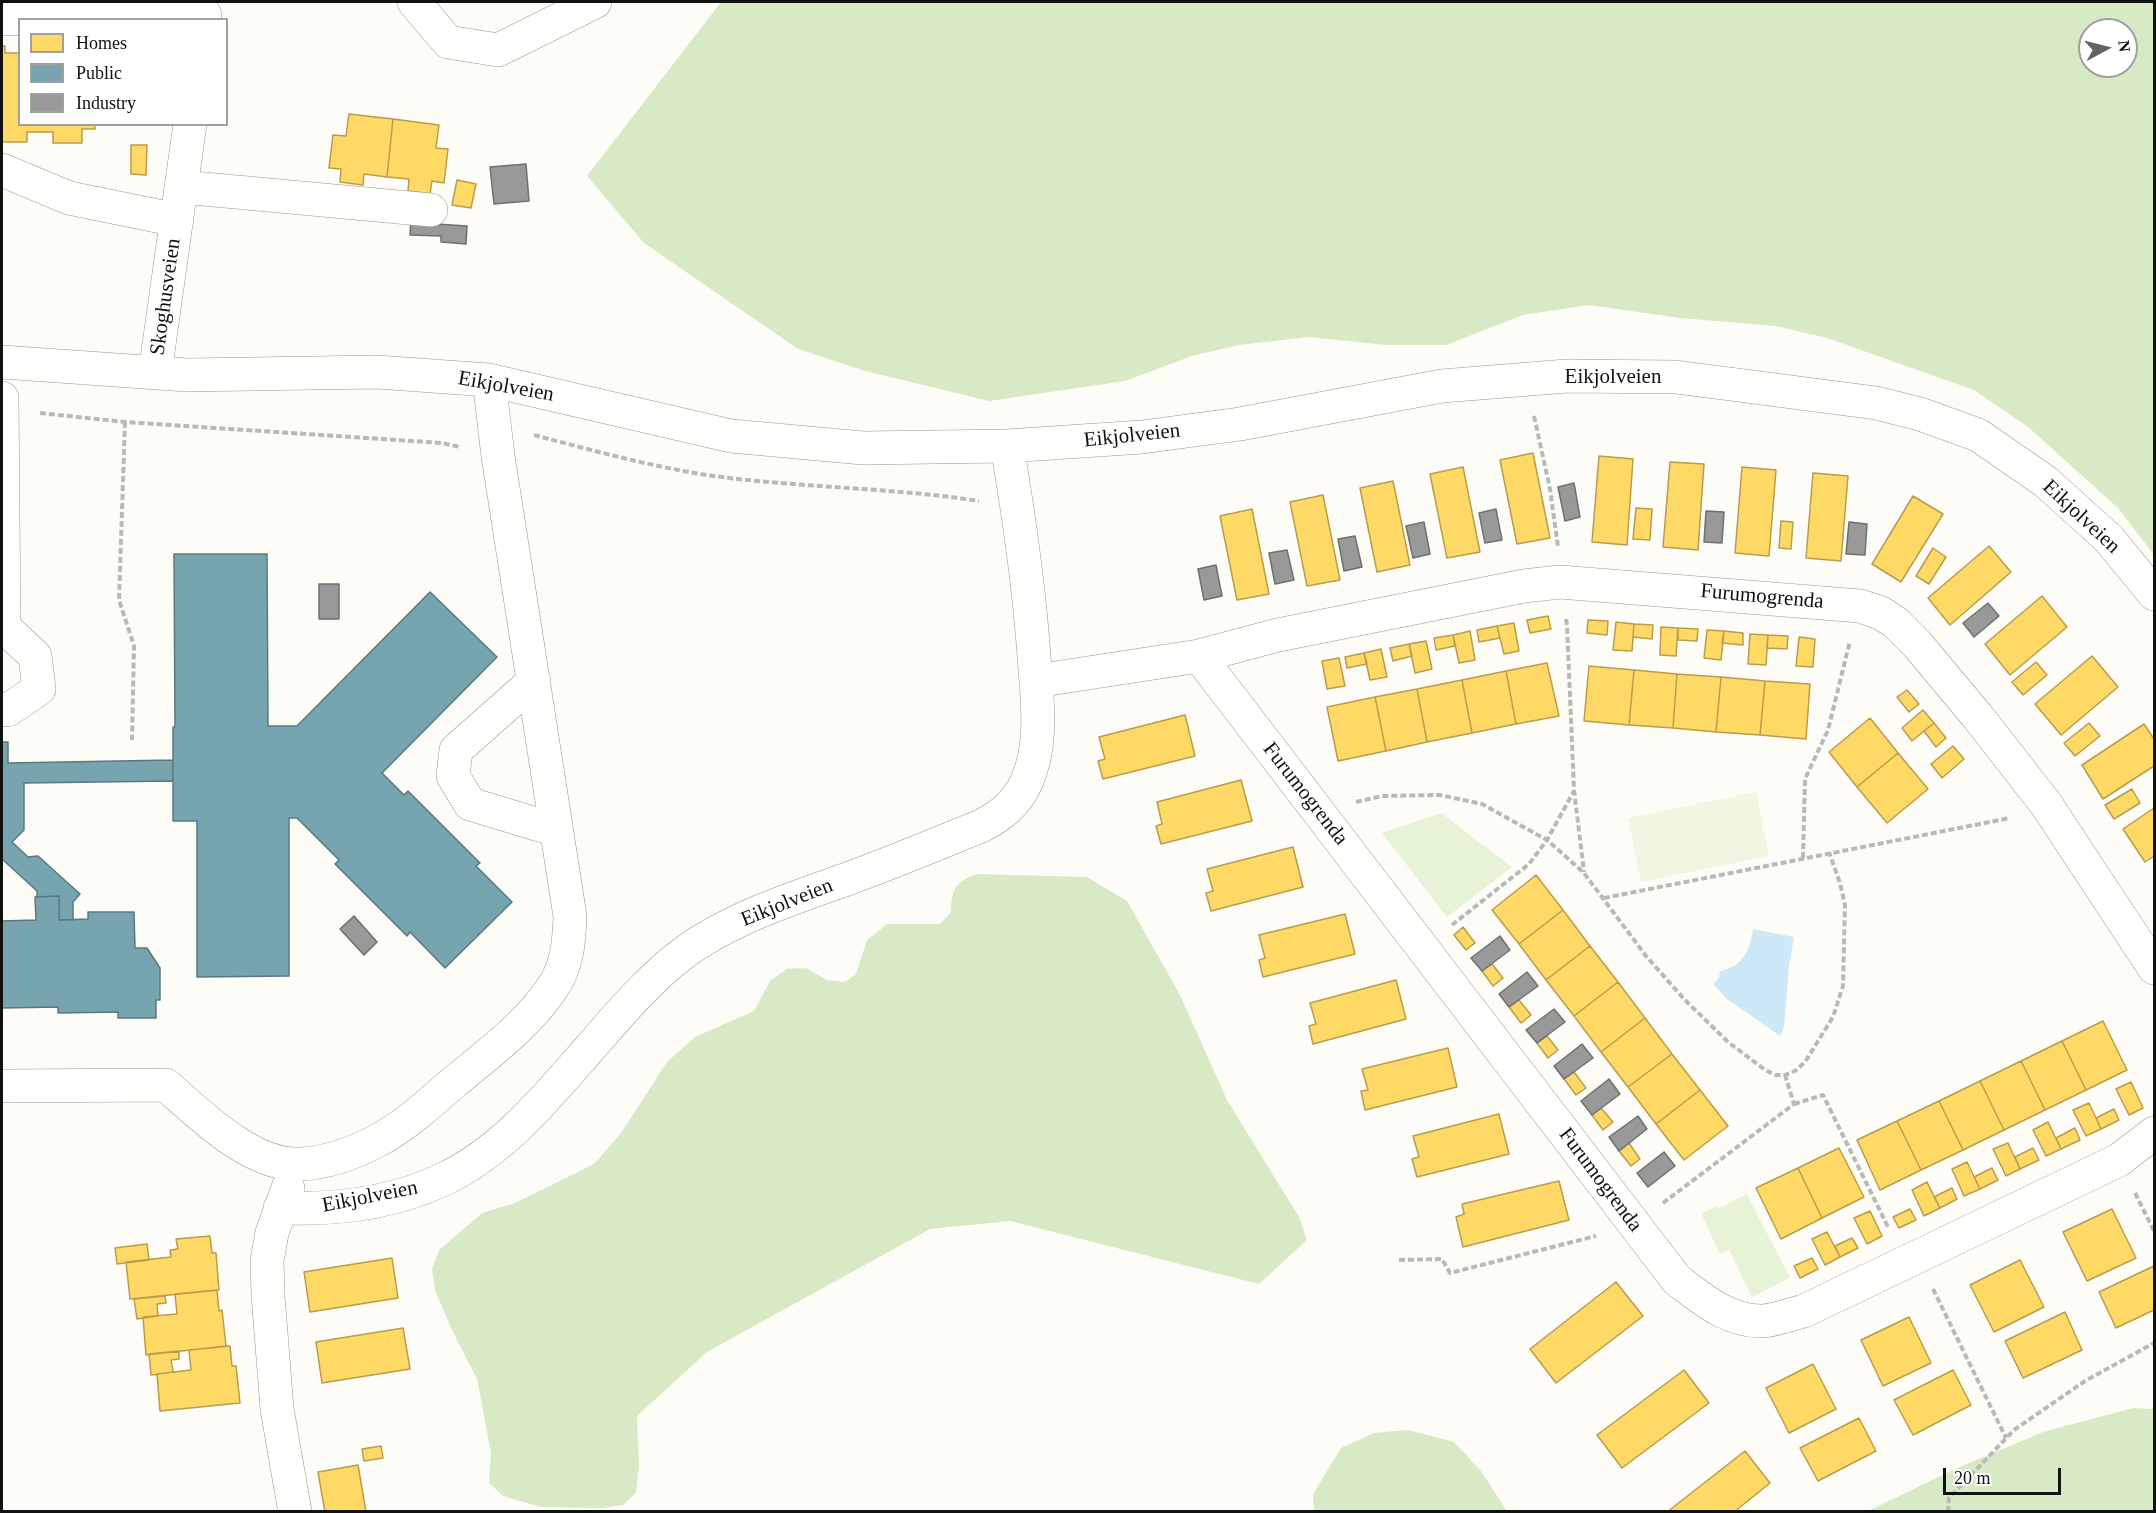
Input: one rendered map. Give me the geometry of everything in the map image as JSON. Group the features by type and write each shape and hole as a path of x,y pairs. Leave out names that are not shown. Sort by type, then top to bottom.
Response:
{"street":[{"path":"414,2 448,42 498,50 595,2"},
{"path":"31,18 205,12"},
{"path":"2,19 18,18"},
{"name":"Skoghusveien","path":"155,373 190,126"},
{"name":"Skoghusveien","path":"2,170 69,198 177,220"},
{"path":"182,187 431,210"},
{"name":"Eikjolveien","path":"2,362 187,375 377,372 489,380 731,436 863,448 1007,446 1142,437 1240,424 1442,386 1567,376 1676,376 1876,403 1920,414 1978,435 2046,482 2109,538 2154,594"},
{"path":"2,1086 166,1085 210,1124 258,1155 298,1165 356,1151 399,1128 506,1039 543,1001 566,961 570,916 498,456 489,380"},
{"path":"2,398 3,628 34,656 39,689 8,710 2,709"},
{"name":"Eikjolveien","path":"280,1208 319,1209 382,1200 419,1190 446,1178 501,1141 529,1115 638,994 680,956 702,941 763,912 998,818 1012,806 1026,783 1037,749 1038,716 1030,600 1018,507 1007,446"},
{"name":"Furumogrenda","path":"1036,681 1199,656 1278,635 1524,586 1560,582 1860,606 1881,613 1896,623 1917,645 2046,804 2154,968"},
{"name":"Furumogrenda","path":"1199,656 1677,1280 1708,1304 1732,1316 1763,1321 1804,1311 2119,1160 2154,1133"},
{"path":"534,681 456,750 453,776 470,804 556,830"},
{"path":"295,1512 277,1409 267,1261 272,1233 280,1208 298,1165"}],"path":[{"path":"1526,379 1558,544 1559,601 1568,625 1574,790 1584,873"},
{"path":"2,409 125,422 442,443 498,456"},
{"path":"125,422 119,600 134,646 132,740"},
{"path":"1803,858 1804,779 1828,730 1860,606"},
{"path":"1423,948 1529,864 1547,840 1574,790"},
{"path":"1324,819 1346,804 1382,796 1440,795 1482,804 1547,840 1584,873 1646,956 1684,1000 1728,1042 1775,1075 1785,1075 1795,1071 1804,1062 1833,1017 1843,986 1845,905 1829,852"},
{"path":"1604,898 2022,815 2046,804"},
{"path":"1785,1075 1794,1104"},
{"path":"1399,1260 1442,1259 1450,1273 1617,1231 1634,1224 1794,1104 1823,1095 2006,1438"},
{"path":"1948,1512 1949,1498 2014,1430 2085,1381 2154,1343"}],"green space":[{"path":"721,2 2154,2 2154,555 2118,508 2028,427 1974,390 1827,338 1776,326 1680,318 1589,305 1523,315 1446,345 1386,345 1308,337 1239,345 1192,356 1125,381 989,401 865,371 798,349 644,243 587,176"},
{"path":"1756,792 1769,856 1641,882 1628,818"},
{"path":"1441,813 1512,867 1447,917 1382,833"},
{"path":"977,874 1087,877 1127,901 1180,995 1227,1100 1299,1217 1307,1240 1259,1284 1010,1221 930,1229 707,1352 637,1416 639,1465 636,1493 623,1505 602,1508 541,1507 503,1496 489,1483 491,1453 477,1379 435,1290 432,1269 439,1250 482,1213 515,1203 594,1164 621,1133 667,1062 695,1037 754,1011 770,981 787,969 806,968 827,980 845,982 856,974 867,940 887,924 940,924 951,912 953,893 956,888 964,880"},
{"path":"1747,1194 1790,1278 1752,1297 1729,1250 1720,1254 1701,1214 1716,1206 1718,1209"},
{"path":"2133,1408 2154,1409 2154,1511 1868,1511 1955,1469 2043,1432"},
{"path":"1408,1430 1454,1442 1481,1471 1507,1511 1314,1511 1313,1494 1341,1448 1374,1433"}],"water":[{"path":"1753,929 1794,937 1784,1027 1780,1036 1727,999 1713,984 1719,978 1720,971 1728,969 1744,956 1750,944"}],"building: Homes":[{"path":"2,46 5,46 5,53 18,53 18,126 95,126 95,129 82,129 82,143 53,143 53,132 27,132 27,142 2,142"},
{"path":"349,114 393,119 387,177 364,174 363,185 340,182 341,169 329,168 333,135 346,136"},
{"path":"393,119 439,125 436,148 448,149 444,183 432,181 430,194 408,191 409,179 387,177"},
{"path":"131,145 147,145 146,175 131,174"},
{"path":"457,180 476,184 471,208 452,205"},
{"path":"1533,453 1550,538 1517,544 1500,460"},
{"path":"1599,456 1633,459 1627,545 1592,542"},
{"path":"1670,462 1704,464 1698,550 1663,547"},
{"path":"1463,467 1480,552 1447,558 1430,474"},
{"path":"1742,467 1776,470 1769,556 1735,553"},
{"path":"1813,473 1848,476 1841,561 1806,558"},
{"path":"1393,481 1410,565 1377,572 1360,488"},
{"path":"1323,495 1340,580 1307,586 1290,502"},
{"path":"1913,496 1943,514 1901,582 1872,564"},
{"path":"1636,508 1652,509 1650,540 1633,539"},
{"path":"1252,509 1269,594 1237,600 1220,516"},
{"path":"1781,521 1793,522 1791,549 1779,548"},
{"path":"1989,546 2011,572 1950,625 1928,598"},
{"path":"1933,548 1946,557 1929,584 1916,576"},
{"path":"2042,596 2067,627 2010,675 1985,644"},
{"path":"1548,616 1551,629 1530,633 1527,620"},
{"path":"1588,620 1608,621 1607,635 1587,633"},
{"path":"1616,622 1634,624 1632,651 1613,650"},
{"path":"1514,623 1519,651 1504,654 1497,626"},
{"path":"1634,624 1653,625 1652,639 1633,637"},
{"path":"1497,626 1500,638 1479,642 1477,630"},
{"path":"1661,627 1678,628 1676,656 1660,655"},
{"path":"1678,628 1698,629 1697,641 1678,640"},
{"path":"1707,630 1724,631 1721,660 1704,658"},
{"path":"1470,631 1475,660 1459,663 1453,635"},
{"path":"1724,631 1743,633 1743,645 1722,643"},
{"path":"1750,634 1768,635 1766,665 1748,664"},
{"path":"1453,635 1455,646 1436,650 1434,638"},
{"path":"1768,635 1788,636 1787,649 1767,648"},
{"path":"1799,637 1815,639 1813,667 1796,666"},
{"path":"1426,641 1432,669 1415,673 1409,644"},
{"path":"1409,644 1412,656 1393,661 1390,648"},
{"path":"1381,649 1387,677 1370,680 1364,653"},
{"path":"1364,653 1367,664 1347,668 1345,657"},
{"path":"2092,656 2118,687 2061,735 2035,704"},
{"path":"1339,658 1345,686 1327,689 1322,661"},
{"path":"2036,662 2047,675 2023,695 2012,682"},
{"path":"1547,663 1559,716 1516,724 1506,671"},
{"path":"1589,666 1634,670 1629,725 1584,721"},
{"path":"1634,670 1677,674 1673,728 1629,725"},
{"path":"1506,671 1516,724 1472,733 1462,680"},
{"path":"1677,674 1721,677 1716,732 1673,728"},
{"path":"1721,677 1765,681 1760,735 1716,732"},
{"path":"1462,680 1472,733 1427,742 1417,689"},
{"path":"1765,681 1810,684 1806,739 1760,735"},
{"path":"1417,689 1427,742 1386,751 1375,697"},
{"path":"1907,690 1919,704 1909,712 1897,697"},
{"path":"1375,697 1386,751 1338,761 1327,707"},
{"path":"1923,710 1934,723 1912,741 1902,728"},
{"path":"1185,715 1195,756 1103,779 1098,761 1105,759 1099,737"},
{"path":"1870,718 1898,753 1857,787 1829,752"},
{"path":"1934,723 1946,738 1936,747 1924,731"},
{"path":"2089,723 2100,736 2075,756 2064,743"},
{"path":"2144,724 2154,739 2154,766 2103,799 2082,765"},
{"path":"1953,746 1964,759 1942,778 1931,764"},
{"path":"1898,753 1928,789 1887,823 1857,787"},
{"path":"1241,780 1252,821 1161,844 1156,826 1162,824 1157,802"},
{"path":"2132,789 2140,803 2114,819 2105,805"},
{"path":"2154,808 2154,856 2145,862 2123,829"},
{"path":"1293,847 1303,887 1211,911 1206,893 1213,891 1207,869"},
{"path":"1536,875 1563,910 1519,944 1492,910"},
{"path":"1563,910 1590,946 1546,980 1519,944"},
{"path":"1345,914 1355,954 1263,977 1259,960 1265,958 1259,935"},
{"path":"1463,927 1475,943 1466,950 1454,935"},
{"path":"1590,946 1618,982 1574,1016 1546,980"},
{"path":"1492,964 1503,978 1493,986 1482,971"},
{"path":"1396,980 1406,1019 1313,1044 1309,1026 1316,1024 1310,1003"},
{"path":"1618,982 1645,1018 1601,1052 1574,1016"},
{"path":"1519,1000 1531,1015 1521,1023 1509,1007"},
{"path":"1645,1018 1672,1054 1628,1087 1601,1052"},
{"path":"2103,1021 2127,1070 2086,1090 2062,1041"},
{"path":"1547,1036 1558,1050 1548,1058 1537,1043"},
{"path":"2062,1041 2086,1090 2045,1110 2021,1061"},
{"path":"1448,1048 1457,1087 1365,1110 1361,1091 1368,1090 1362,1069"},
{"path":"1672,1054 1700,1090 1656,1124 1628,1087"},
{"path":"2021,1061 2045,1110 2004,1130 1980,1081"},
{"path":"1574,1072 1586,1088 1576,1095 1564,1079"},
{"path":"1980,1081 2004,1130 1963,1150 1939,1101"},
{"path":"2131,1082 2143,1108 2129,1115 2116,1089"},
{"path":"1700,1090 1728,1126 1684,1160 1656,1124"},
{"path":"1939,1101 1963,1150 1921,1170 1897,1121"},
{"path":"2089,1103 2101,1129 2086,1136 2073,1110"},
{"path":"1601,1108 1613,1122 1603,1130 1592,1115"},
{"path":"2114,1109 2119,1120 2101,1129 2096,1118"},
{"path":"1499,1114 1509,1154 1417,1177 1412,1159 1419,1157 1413,1136"},
{"path":"1897,1121 1921,1170 1880,1190 1857,1140"},
{"path":"2048,1122 2061,1149 2046,1156 2033,1130"},
{"path":"2075,1128 2080,1140 2061,1149 2056,1138"},
{"path":"1629,1143 1640,1159 1631,1166 1619,1151"},
{"path":"2008,1143 2020,1169 2006,1176 1993,1149"},
{"path":"1839,1148 1864,1197 1822,1218 1798,1168"},
{"path":"2033,1148 2039,1160 2020,1169 2015,1157"},
{"path":"1967,1162 1980,1189 1964,1196 1952,1169"},
{"path":"1798,1168 1822,1218 1781,1239 1756,1188"},
{"path":"1992,1168 1998,1180 1980,1189 1974,1177"},
{"path":"1559,1181 1569,1220 1463,1247 1456,1217 1464,1214 1462,1204"},
{"path":"1927,1182 1940,1208 1924,1216 1912,1190"},
{"path":"1952,1188 1957,1199 1940,1208 1934,1197"},
{"path":"1910,1209 1916,1220 1899,1228 1893,1217"},
{"path":"2112,1209 2136,1258 2087,1281 2063,1232"},
{"path":"1870,1211 1882,1236 1867,1244 1854,1218"},
{"path":"1827,1232 1840,1257 1825,1265 1812,1239"},
{"path":"210,1236 212,1253 216,1253 219,1290 130,1299 126,1262 171,1257 170,1250 178,1249 176,1239"},
{"path":"1852,1238 1858,1248 1840,1257 1835,1246"},
{"path":"147,1244 149,1260 117,1264 115,1248"},
{"path":"392,1258 398,1298 310,1312 304,1272"},
{"path":"1812,1258 1818,1269 1800,1278 1794,1266"},
{"path":"2020,1260 2044,1307 1994,1332 1970,1285"},
{"path":"2154,1266 2154,1310 2116,1328 2099,1292"},
{"path":"1616,1282 1643,1316 1556,1383 1530,1349"},
{"path":"217,1290 226,1346 146,1355 143,1317 177,1314 175,1294"},
{"path":"165,1296 166,1303 157,1304 158,1316 137,1319 134,1299"},
{"path":"2065,1312 2082,1350 2023,1378 2005,1341"},
{"path":"1909,1317 1931,1363 1883,1386 1861,1340"},
{"path":"403,1328 410,1369 322,1383 316,1342"},
{"path":"230,1346 232,1366 236,1366 240,1403 160,1411 157,1374 191,1370 189,1350"},
{"path":"179,1351 179,1359 171,1360 173,1372 151,1375 149,1354"},
{"path":"1813,1364 1836,1409 1789,1433 1766,1388"},
{"path":"1684,1370 1709,1403 1622,1468 1597,1435"},
{"path":"1953,1370 1971,1405 1913,1435 1894,1400"},
{"path":"1859,1418 1876,1451 1818,1481 1800,1448"},
{"path":"381,1446 383,1458 364,1461 362,1449"},
{"path":"1745,1451 1770,1483 1734,1512 1667,1512"},
{"path":"358,1465 366,1512 325,1512 318,1472"}],"building: Public":[{"path":"174,554 267,554 268,726 297,726 430,592 497,657 382,773 404,795 408,791 480,863 476,866 512,902 445,968 410,932 407,936 335,864 339,860 297,818 289,818 289,976 197,977 197,821 173,821"},
{"path":"2,742 8,742 8,763 173,760 173,781 24,783 24,830 12,842 28,857 38,856 80,894 73,902 73,920 59,920 59,896 37,897 37,891 2,859"},
{"path":"59,896 59,920 88,919 88,912 134,912 135,948 147,948 160,968 160,1000 156,1000 156,1018 118,1018 118,1012 58,1013 58,1007 2,1008 2,921 36,920 35,897"}],"building: Industry":[{"path":"526,164 529,201 494,204 490,167"},
{"path":"411,214 436,224 467,226 466,244 441,242 441,236 410,235"},
{"path":"1574,483 1580,517 1565,521 1558,487"},
{"path":"1496,509 1502,540 1485,543 1479,513"},
{"path":"1706,511 1724,512 1722,543 1704,542"},
{"path":"1424,522 1430,554 1413,558 1406,526"},
{"path":"1849,522 1867,524 1865,555 1846,554"},
{"path":"1355,536 1362,567 1344,571 1338,539"},
{"path":"1287,550 1294,580 1275,584 1269,553"},
{"path":"1216,565 1222,596 1204,600 1198,569"},
{"path":"319,584 339,584 339,619 319,619"},
{"path":"1988,603 1999,616 1974,637 1963,623"},
{"path":"354,916 377,942 364,955 340,929"},
{"path":"1500,936 1510,950 1482,971 1471,958"},
{"path":"1527,972 1538,986 1509,1007 1499,994"},
{"path":"1554,1009 1565,1022 1537,1043 1526,1030"},
{"path":"1582,1044 1593,1058 1564,1079 1554,1066"},
{"path":"1609,1079 1620,1094 1592,1115 1581,1101"},
{"path":"1638,1116 1647,1129 1619,1151 1609,1137"},
{"path":"1664,1152 1675,1166 1648,1187 1637,1173"}]}
